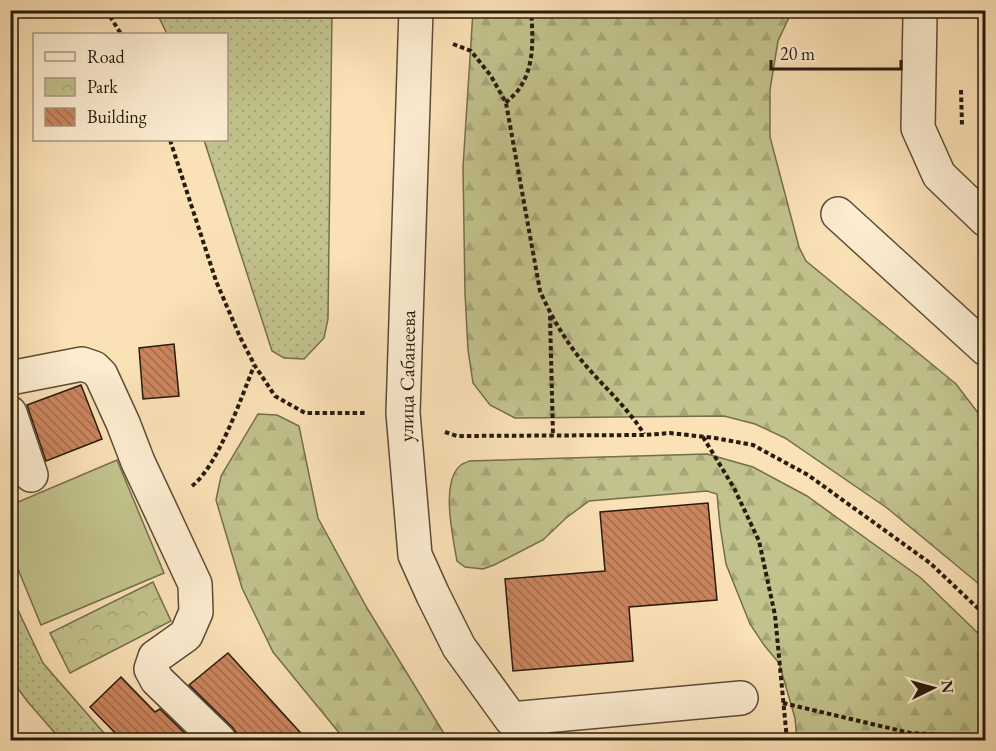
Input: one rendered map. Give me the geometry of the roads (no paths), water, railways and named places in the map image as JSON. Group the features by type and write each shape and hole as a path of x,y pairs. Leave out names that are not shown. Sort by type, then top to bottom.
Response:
{"street":[{"name":"улица Сабанеева","path":"416,10 403,413 415,555 459,647 522,730"},
{"path":"920,16 918,128 939,175 986,220"},
{"path":"838,214 986,349"},
{"path":"10,378 82,364 94,368 101,375 138,462 195,584 196,612 186,635 155,657 151,669 157,680 219,741"},
{"path":"10,413 31,475"},
{"path":"522,730 741,699"}]}
